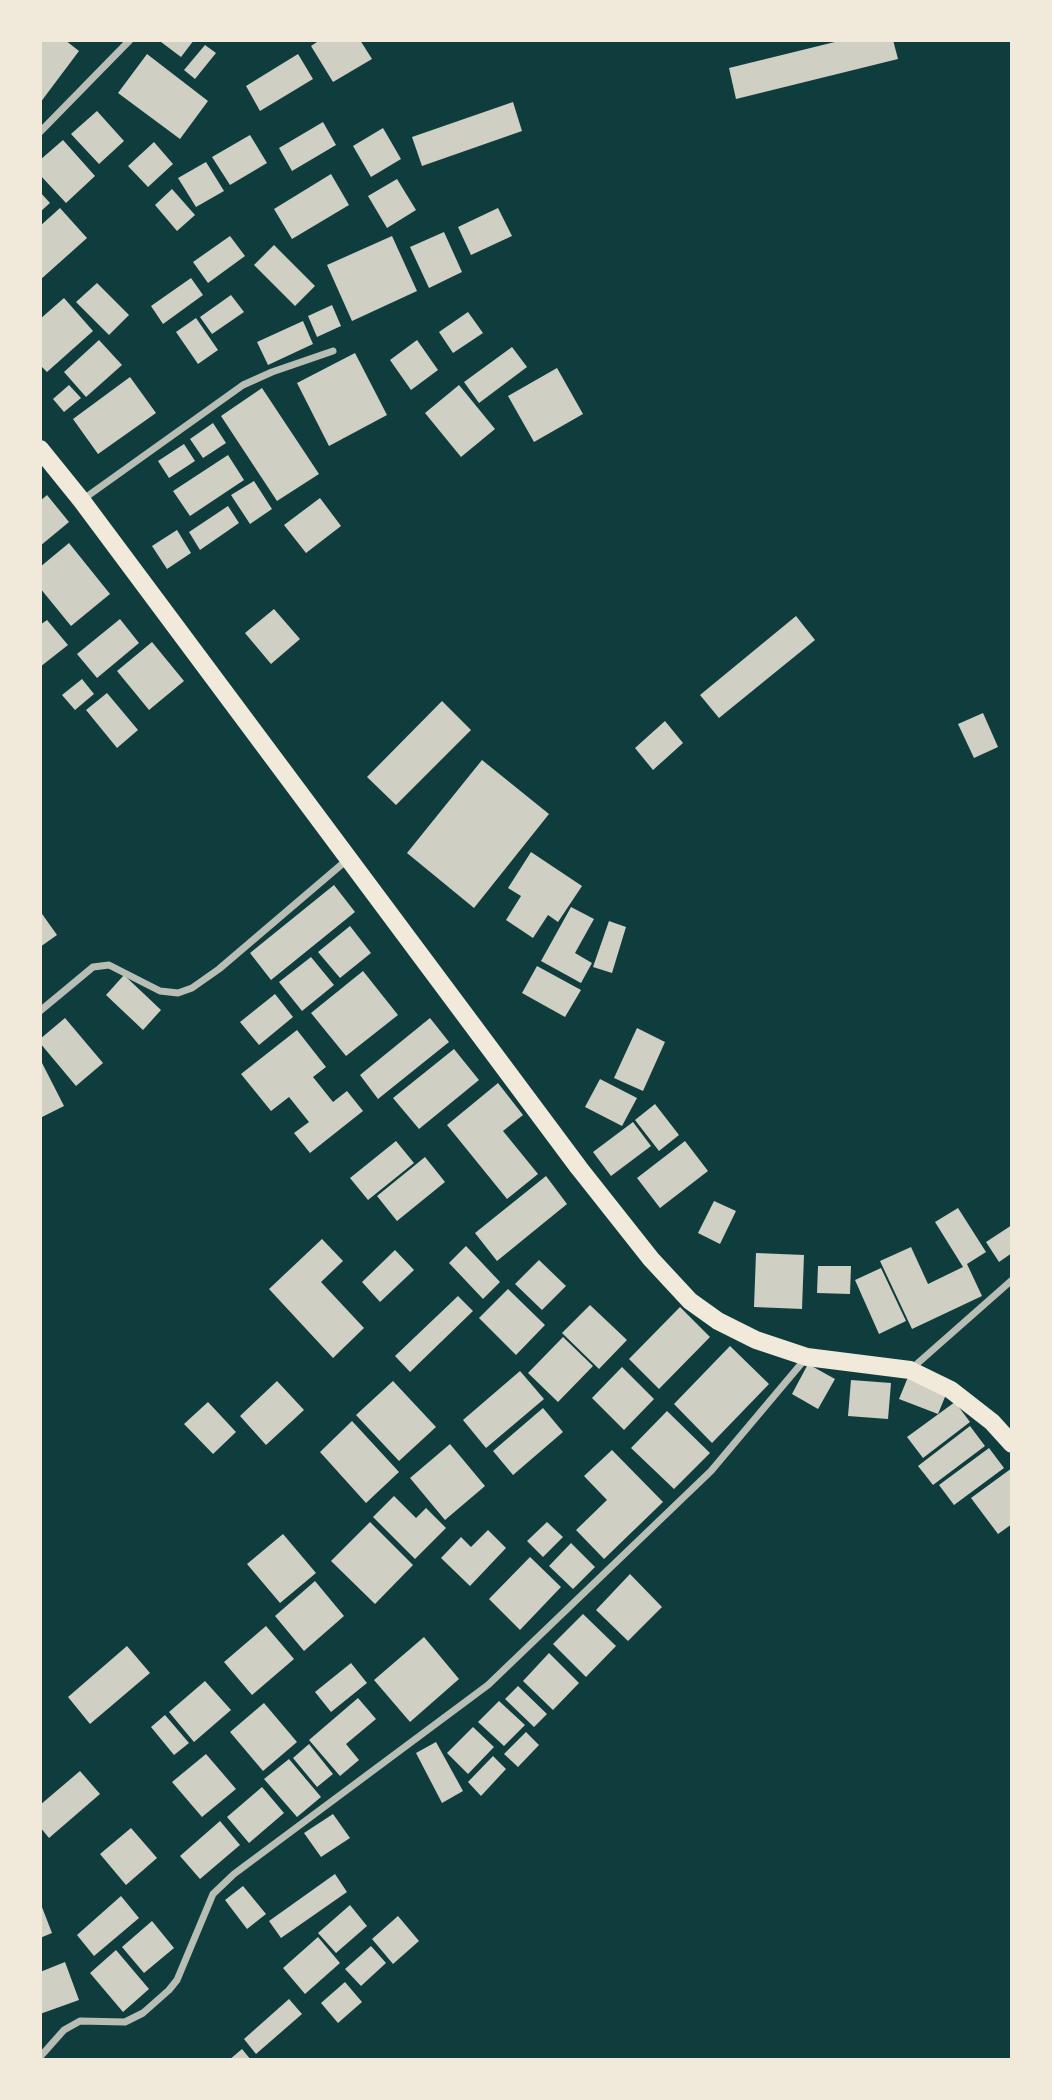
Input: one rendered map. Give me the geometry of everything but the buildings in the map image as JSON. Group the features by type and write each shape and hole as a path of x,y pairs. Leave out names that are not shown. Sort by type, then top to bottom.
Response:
{"main road":[{"path":"40,449 82,501 571,1157 651,1259 690,1301 718,1321 756,1340 807,1357 910,1370 951,1390 992,1422 1012,1444"}],"street":[{"path":"40,132 130,40"},
{"path":"82,501 243,385 332,351"},
{"path":"40,1011 93,967 110,965 160,991 178,993 192,988 219,969 349,858"},
{"path":"910,1370 1012,1280"},
{"path":"40,2057 64,2030 80,2021 125,2022 143,2013 177,1980 213,1894 234,1874 488,1685 711,1471 807,1357"}]}
